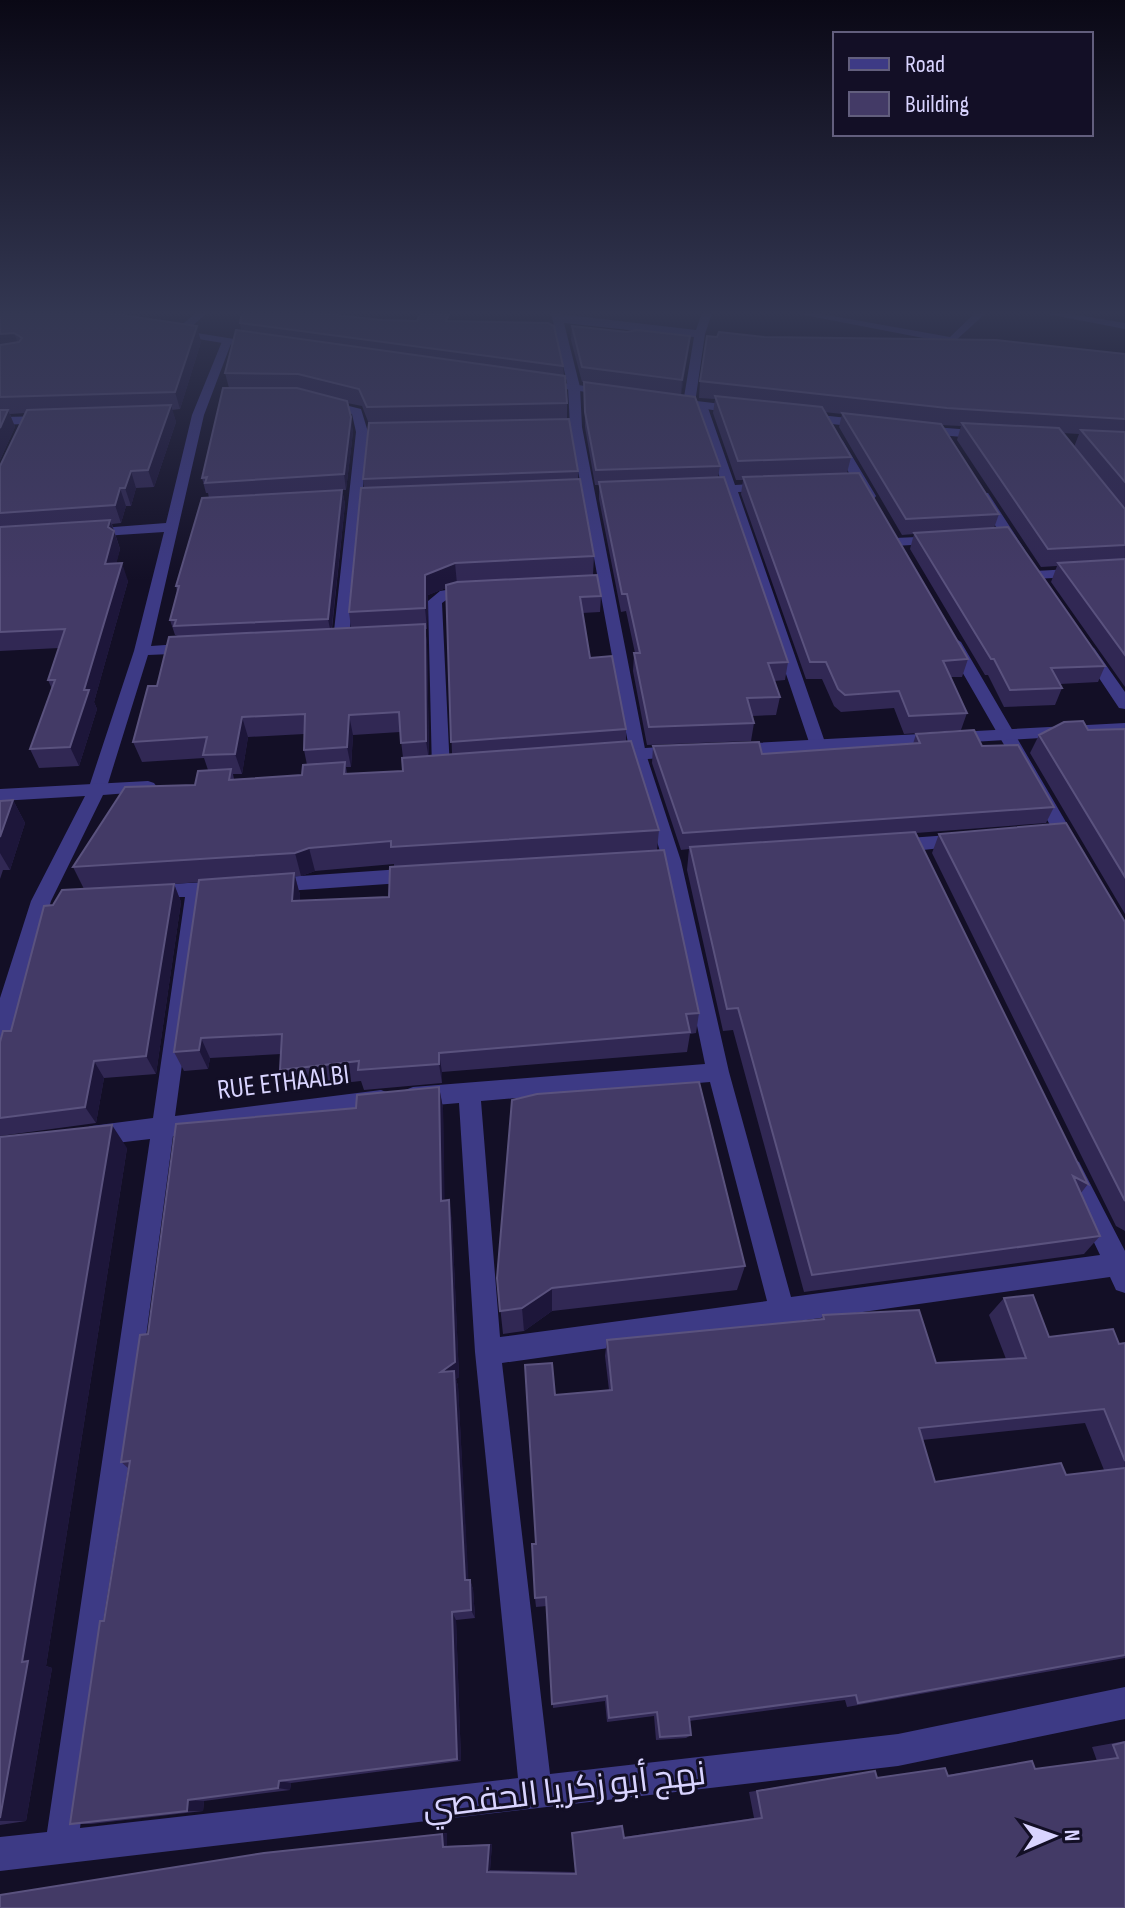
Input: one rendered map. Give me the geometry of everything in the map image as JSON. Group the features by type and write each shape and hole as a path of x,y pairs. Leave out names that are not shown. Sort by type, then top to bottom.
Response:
{"street":[{"path":"0,1030 49,900 97,790 142,651 172,527 185,506 190,415 205,402"},
{"path":"320,402 357,412 362,432 340,640"},
{"path":"572,402 569,427 588,494 598,584 638,754 672,861 718,1072 782,1311"},
{"path":"681,402 748,411"},
{"path":"695,404 819,748"},
{"path":"794,416 882,426"},
{"path":"0,421 59,419"},
{"path":"22,434 28,420"},
{"path":"825,420 854,483 875,506"},
{"path":"912,429 946,438 1002,437"},
{"path":"362,432 377,431"},
{"path":"975,484 1001,536 1040,581 1125,570"},
{"path":"686,491 787,486"},
{"path":"78,533 172,527"},
{"path":"896,543 952,539"},
{"path":"441,770 430,636 437,597 457,591 486,589"},
{"path":"947,631 1010,737 1055,832 1078,858"},
{"path":"1079,638 1125,704"},
{"path":"142,651 203,647"},
{"path":"592,757 819,748 1125,728"},
{"path":"0,795 161,786"},
{"path":"869,848 918,852 988,838"},
{"path":"134,893 428,874"},
{"path":"61,1848 133,1357 161,1126 196,890"},
{"name":"RUE ETHAALBI","path":"73,1138 469,1092 718,1072"},
{"path":"469,1092 488,1352 536,1792"},
{"path":"488,1352 782,1311 1122,1269 1063,1152"},
{"name":"نهج أبو زكريا الحفصي","path":"0,1854 898,1750 1125,1703"}],"building":[{"path":"220,402 347,402 351,417 344,474 205,483 207,477 202,478"},
{"path":"365,402 567,403 367,407"},
{"path":"585,402 697,402 720,466 596,470"},
{"path":"717,402 774,402 822,407 851,457 738,461"},
{"path":"892,402 1125,402 1125,419"},
{"path":"171,405 148,470 131,471 125,488 120,488 115,505 0,513 0,466 27,410"},
{"path":"0,410 8,410 0,428"},
{"path":"842,413 941,424 999,514 906,519"},
{"path":"569,419 578,471 363,479 369,423"},
{"path":"962,423 1059,428 1125,509 1125,545 1048,549"},
{"path":"1081,430 1125,432 1125,482"},
{"path":"859,473 968,659 943,661 967,713 909,716 899,691 845,695 838,689 826,662 810,662 743,477"},
{"path":"724,477 788,662 768,663 780,697 747,698 754,723 649,727 634,653 640,653 627,594 622,594 599,482"},
{"path":"580,479 594,556 455,563 425,575 425,608 349,612 361,488"},
{"path":"342,490 328,619 174,626 176,620 170,620 179,586 176,586 202,498"},
{"path":"110,520 108,527 114,531 105,564 122,563 84,690 89,690 70,747 30,749 55,680 48,680 65,629 0,632 0,527"},
{"path":"1008,527 1105,666 1051,668 1062,688 1010,690 994,659 991,659 914,533"},
{"path":"1125,559 1125,655 1058,563"},
{"path":"597,575 601,596 580,597 590,658 612,656 626,729 451,742 446,585"},
{"path":"425,624 426,741 401,743 399,712 349,715 347,747 304,750 305,714 242,717 235,754 203,755 207,737 133,742 148,686 157,686 169,637"},
{"path":"1083,721 1088,730 1125,729 1125,877 1039,735 1064,722"},
{"path":"974,730 982,746 1018,745 1054,807 683,833 653,746 759,742 762,754 920,743 916,734"},
{"path":"631,741 659,830 391,847 391,841 309,848 295,853 73,867 125,787 195,785 198,771 231,769 229,780 302,775 303,765 345,762 344,774 403,771 402,758"},
{"path":"13,800 0,837 0,801"},
{"path":"1066,823 1125,922 1125,1201 939,834"},
{"path":"915,832 1088,1184 1073,1176 1100,1236 812,1275 738,1008 727,1009 690,847"},
{"path":"664,850 699,1013 686,1014 690,1032 439,1053 439,1064 358,1070 359,1061 280,1070 282,1034 201,1038 199,1050 174,1052 199,880 294,873 292,901 389,897 390,867"},
{"path":"174,884 146,1056 94,1061 85,1107 0,1118 0,1042 3,1031 11,1031 44,906 53,905 62,890"},
{"path":"699,1082 745,1266 552,1288 522,1308 500,1311 497,1278 512,1100 537,1094"},
{"path":"439,1087 441,1201 449,1200 455,1362 441,1372 454,1371 465,1580 470,1580 471,1610 452,1612 457,1759 279,1781 278,1788 188,1800 187,1811 70,1824 100,1621 104,1621 130,1461 121,1462 140,1335 148,1334 176,1124 356,1108 357,1095"},
{"path":"112,1125 22,1662 28,1661 0,1818 0,1137"},
{"path":"1033,1295 1049,1337 1113,1329 1119,1344 1125,1343 1125,1461 1104,1409 919,1428 935,1482 1061,1463 1066,1475 1125,1468 1125,1655 858,1703 856,1695 689,1717 691,1735 660,1737 657,1712 609,1718 607,1696 552,1704 546,1597 535,1598 532,1544 536,1544 525,1365 552,1363 555,1395 612,1390 607,1340 824,1319 823,1315 919,1310 936,1363 1026,1358 1004,1298"},
{"path":"1125,1742 1125,1908 0,1908 0,1895 264,1853 442,1834 443,1847 489,1845 487,1872 576,1874 572,1833 622,1826 624,1838 762,1818 757,1791 875,1771 877,1778 945,1768 948,1776 1032,1761 1035,1769 1118,1758 1113,1745"}]}
